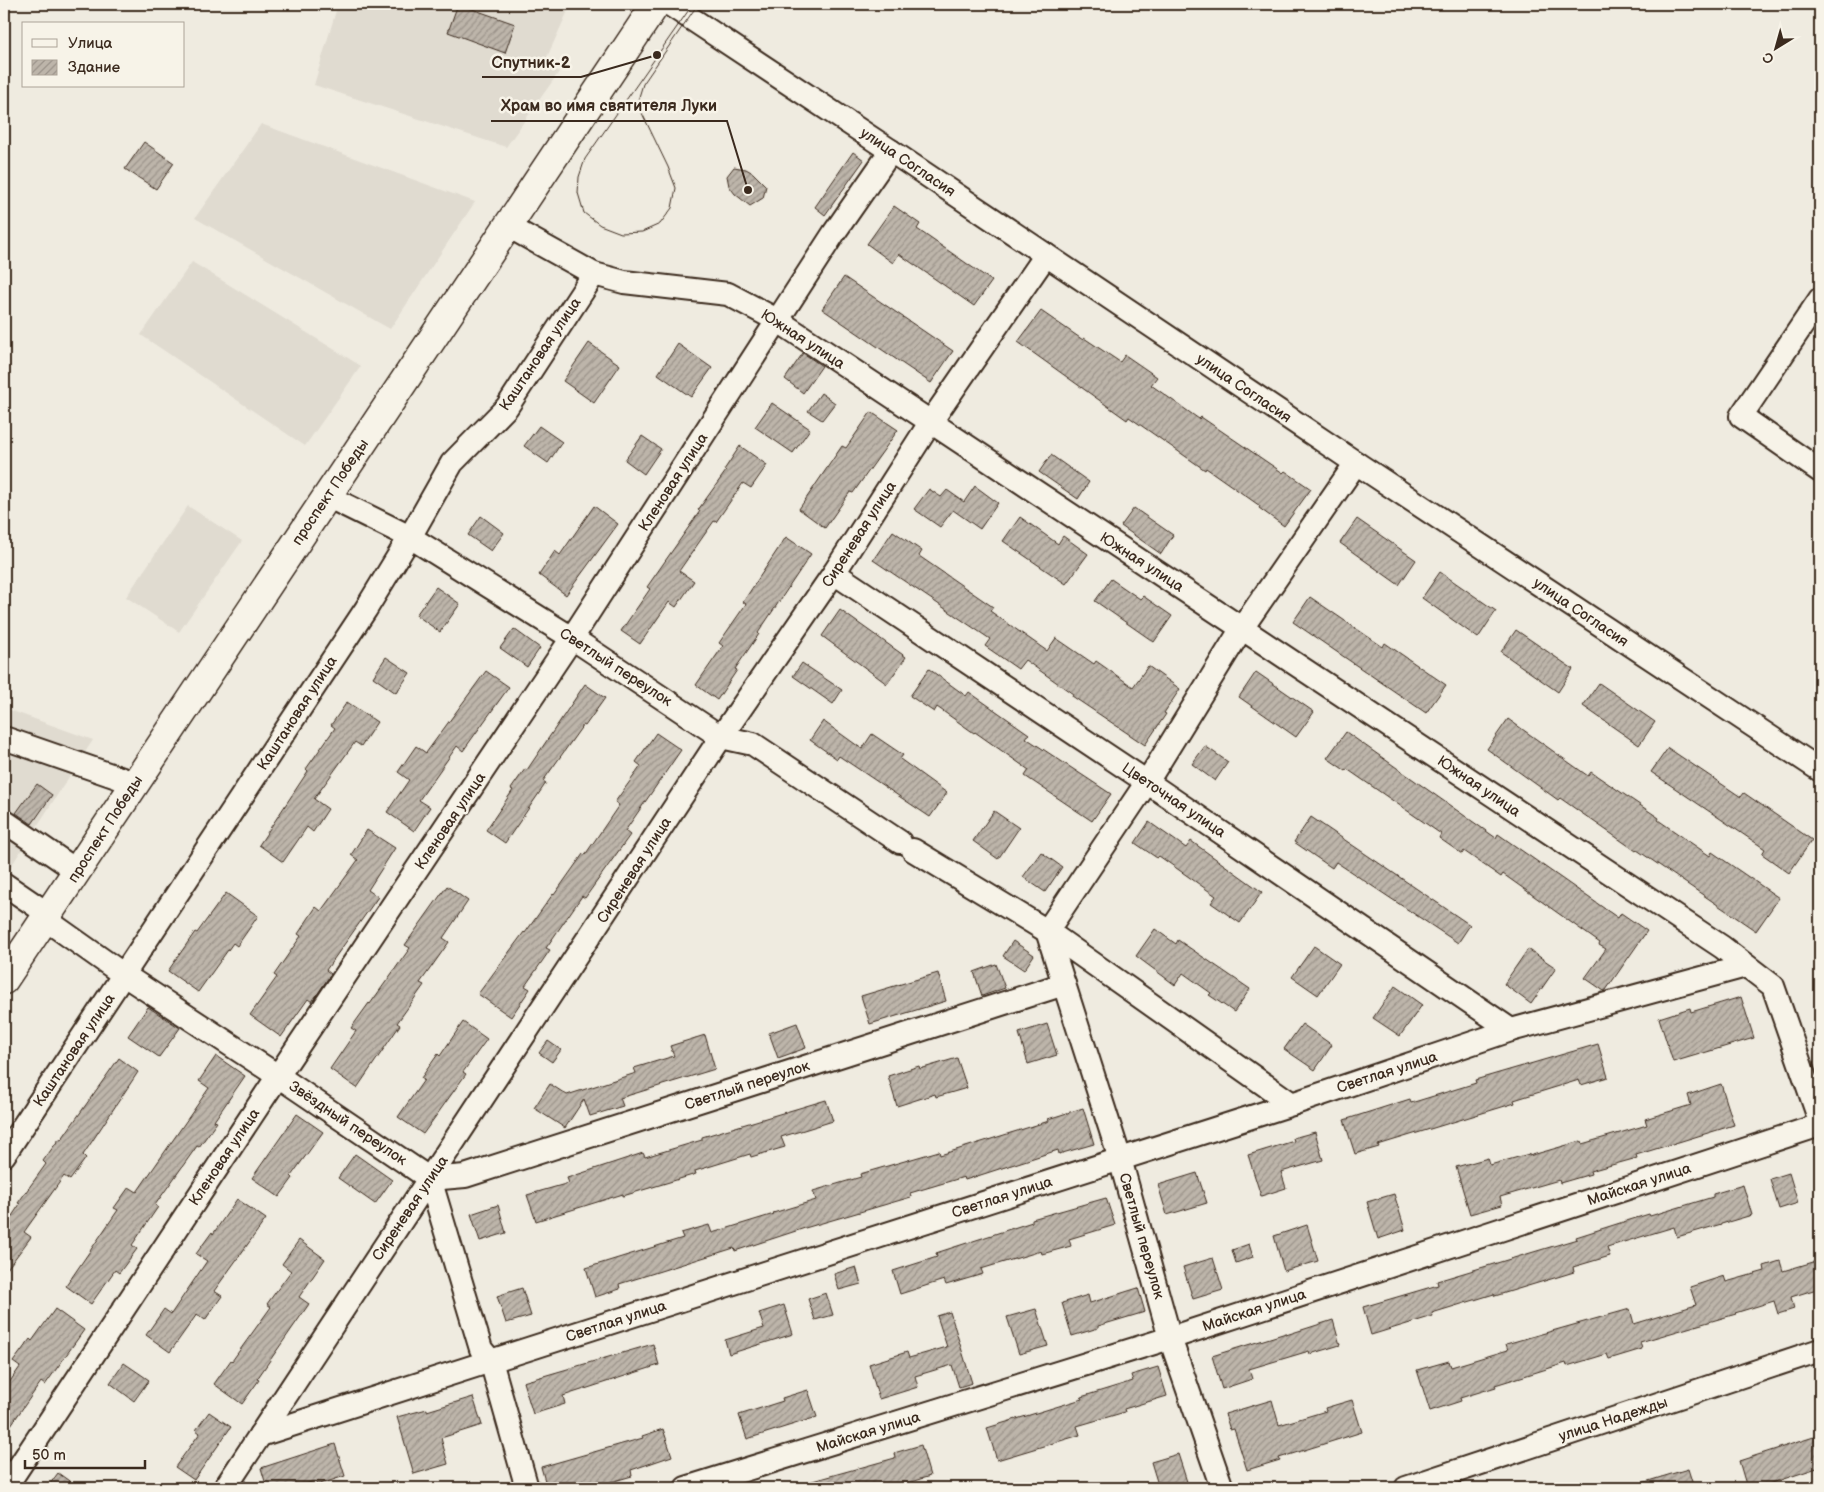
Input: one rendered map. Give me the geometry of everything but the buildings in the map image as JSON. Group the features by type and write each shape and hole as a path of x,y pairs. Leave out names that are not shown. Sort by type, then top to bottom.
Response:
{"main road":[{"name":"проспект Победы","path":"4,980 656,4"}],"street":[{"name":"улица Согласия","path":"669,4 1820,770"},
{"name":"Кленовая улица","path":"5,1488 278,1076 572,638 777,320 891,150"},
{"name":"Южная улица","path":"508,226 594,274 624,282 728,294 777,320 1722,947 1773,986 1820,1123"},
{"name":"Сиреневая улица","path":"225,1488 721,737 834,573 930,423 1046,255"},
{"name":"Каштановая улица","path":"4,1155 366,609 452,463 507,407 594,274"},
{"path":"1820,299 1741,416 1820,471"},
{"path":"1292,1104 1047,931 1147,782 1242,628 1356,463"},
{"name":"Светлый переулок","path":"328,496 410,537 572,638 721,737 753,744 906,846 1047,931 1120,1159 1170,1338 1222,1488"},
{"name":"Цветочная улица","path":"834,573 1147,782 1511,1030"},
{"path":"4,738 134,783"},
{"path":"4,821 77,871"},
{"name":"Звёздный переулок","path":"4,884 124,975 430,1179"},
{"name":"Светлая улица","path":"260,1435 1292,1104 1511,1030 1746,966"},
{"name":"Светлый переулок","path":"430,1179 465,1176 1064,984"},
{"name":"Майская улица","path":"686,1488 1170,1338 1820,1123"},
{"path":"430,1179 481,1349 491,1362 527,1488"},
{"name":"улица Надежды","path":"1406,1488 1820,1350"}],"shaded area":[{"path":"338,4 571,4 543,66 559,72 506,147 314,85"},
{"path":"261,124 475,202 390,329 195,218"},
{"path":"192,262 361,366 305,446 141,335"},
{"path":"188,506 242,541 179,632 126,597"},
{"path":"4,708 93,740 4,877"}],"tram line":[{"path":"693,4 585,159 579,177 578,193 584,213 600,225 621,233 642,232 660,224 672,208 676,188 641,111 639,97 643,84 698,4"}],"place":[{"name":"Спутник-2","path":"657,55"},
{"name":"Храм во имя святителя Луки","path":"748,190"}]}
